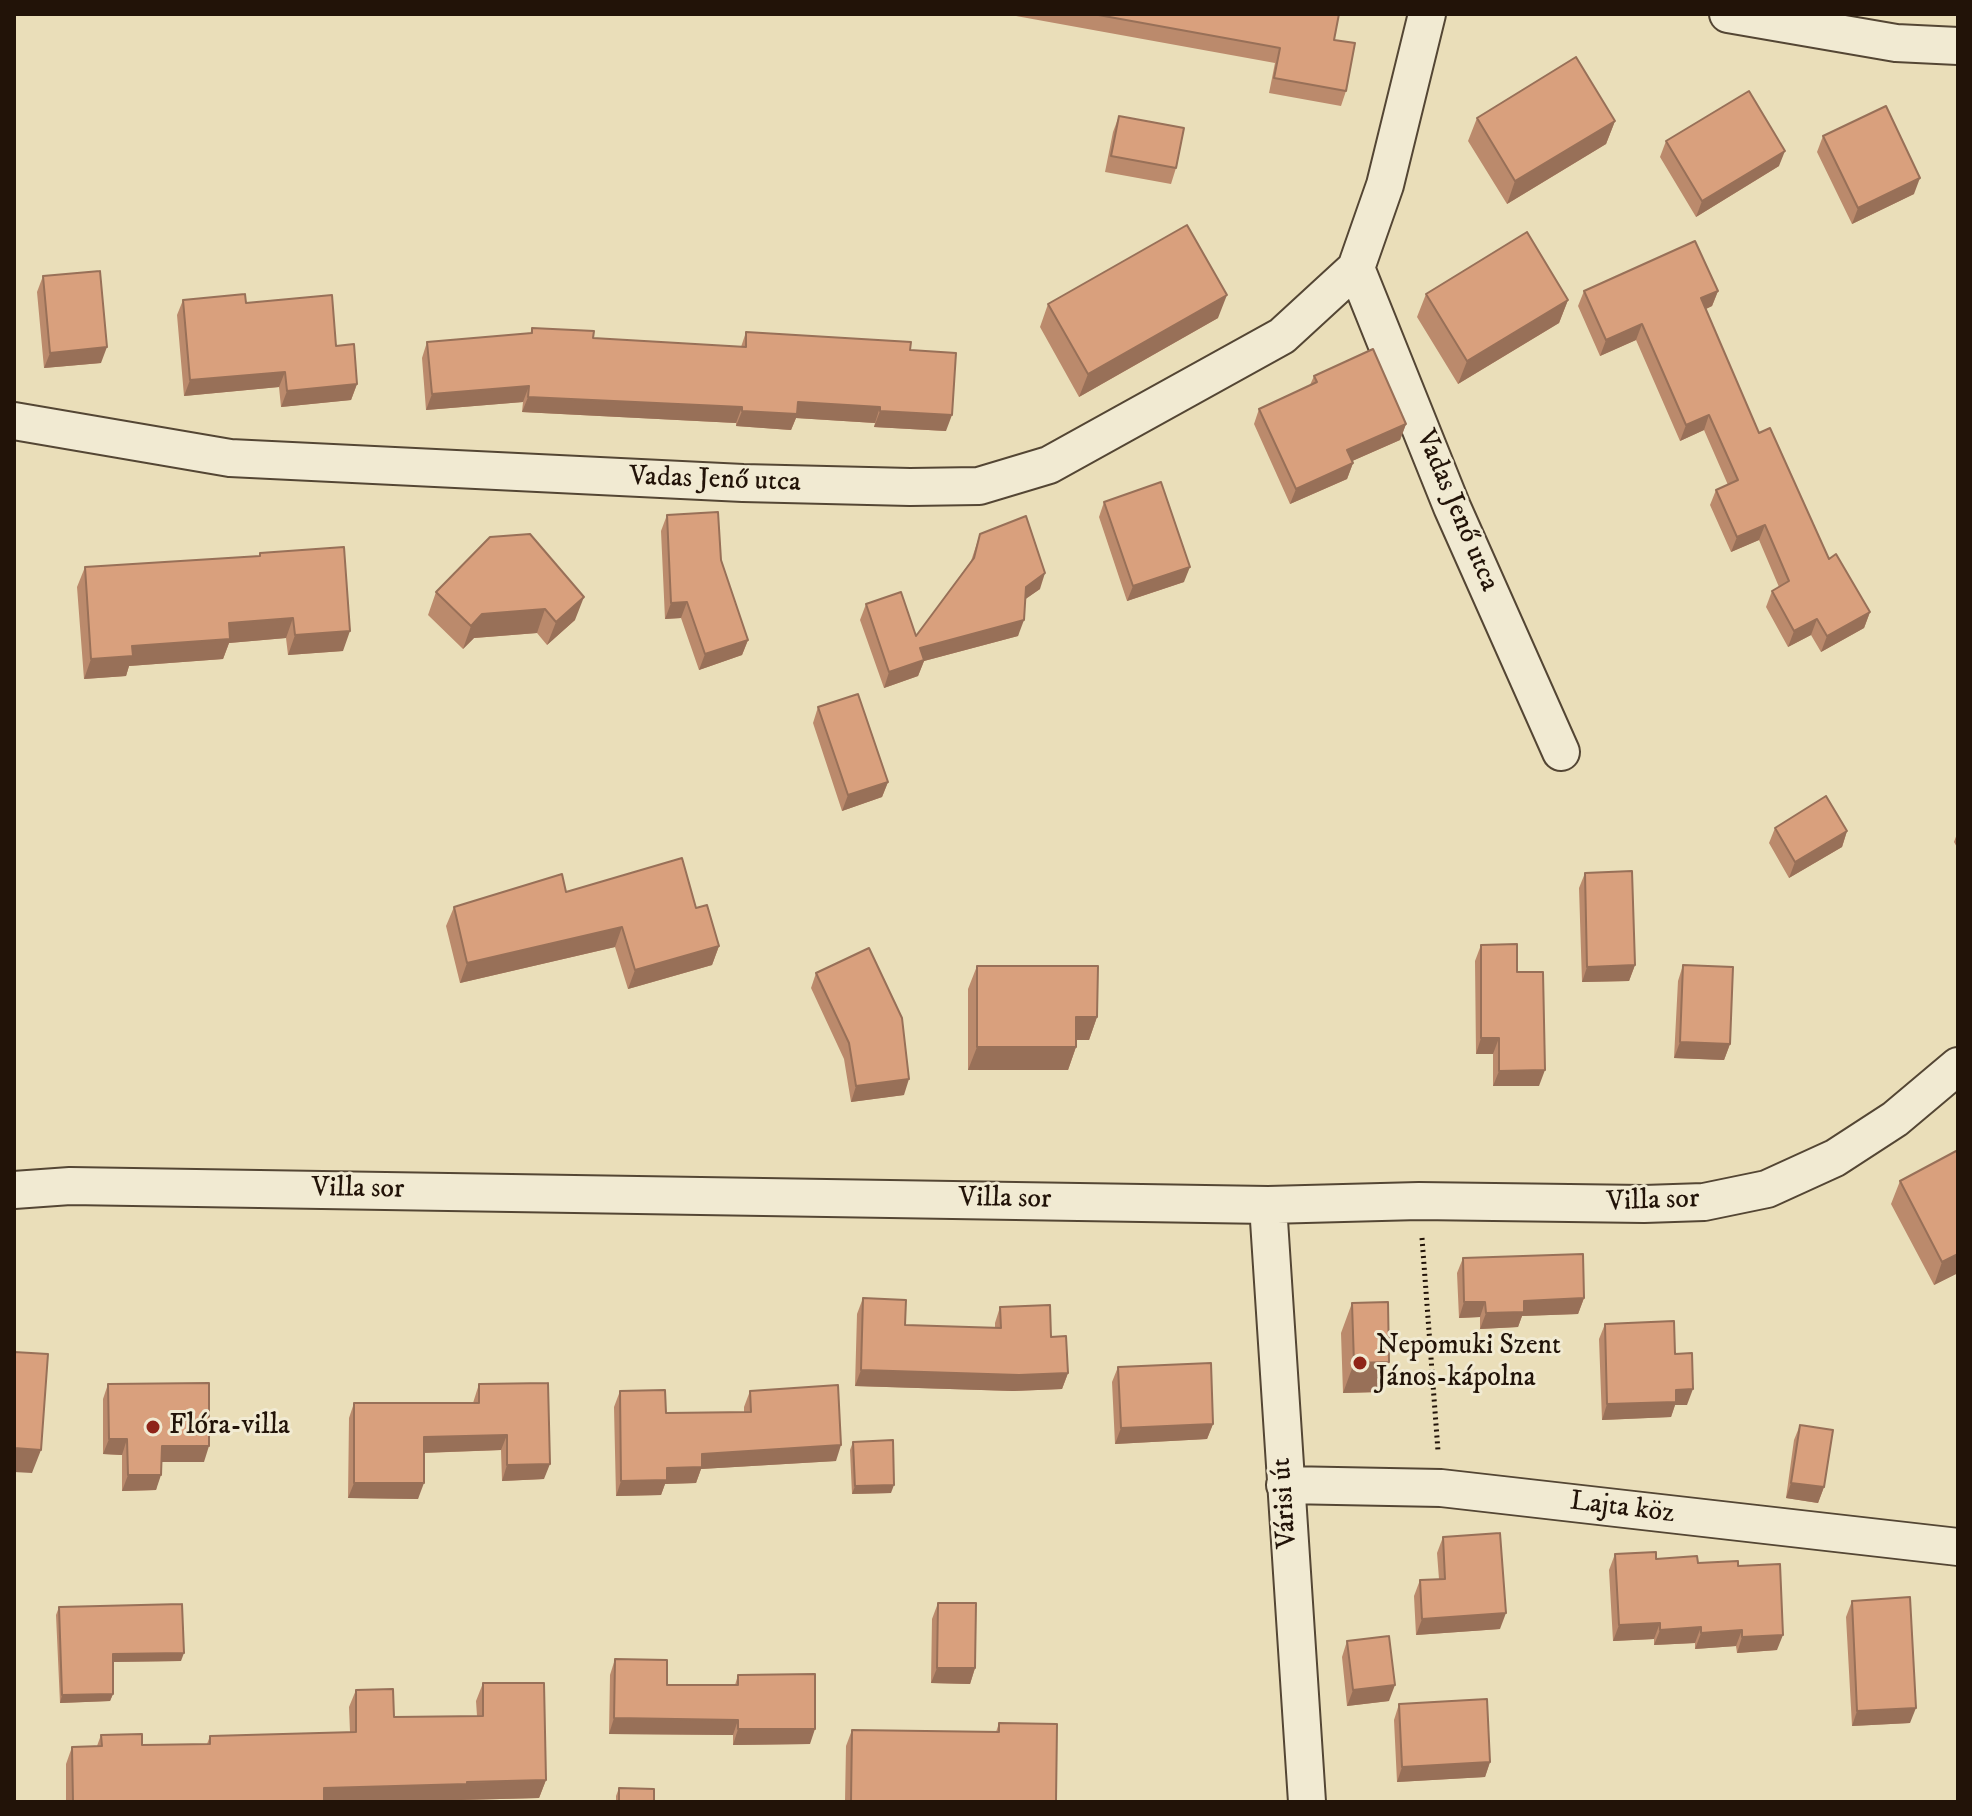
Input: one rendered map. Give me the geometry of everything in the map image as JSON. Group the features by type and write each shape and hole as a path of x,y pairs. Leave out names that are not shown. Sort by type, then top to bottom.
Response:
{"street":[{"name":"Vadas Jenő utca","path":"14,421 230,458 743,483 979,486 1049,465 1282,336 1356,268 1385,185 1427,14"},
{"path":"1728,14 1896,43 1958,46"},
{"name":"Vadas Jenő utca","path":"1356,268 1452,507 1561,752"},
{"name":"Villa sor","path":"14,1190 70,1186 1268,1205 1419,1201 1704,1202 1767,1189 1835,1158 1895,1119 1958,1066"},
{"name":"Várisi út","path":"1268,1205 1307,1802"},
{"name":"Lajta köz","path":"1285,1485 1441,1488 1958,1547"}],"path":[{"path":"1419,1201 1441,1488"}],"building":[{"path":"1093,14 1339,14 1334,40 1355,43 1346,91 1274,78 1280,48"},
{"path":"1576,57 1615,121 1515,181 1477,118"},
{"path":"1749,91 1785,151 1702,201 1666,141"},
{"path":"1886,106 1920,178 1858,208 1823,136"},
{"path":"1119,116 1184,128 1176,168 1111,156"},
{"path":"1187,225 1227,295 1088,374 1048,304"},
{"path":"1527,232 1568,300 1467,361 1426,294"},
{"path":"1695,241 1718,291 1701,298 1759,433 1770,428 1829,559 1836,554 1870,612 1827,636 1817,619 1794,631 1772,591 1789,581 1765,525 1737,537 1716,490 1738,480 1709,415 1686,425 1642,324 1606,340 1584,291"},
{"path":"100,271 107,347 50,353 43,276"},
{"path":"245,294 246,303 332,295 336,346 354,344 357,384 287,391 285,372 190,380 183,300"},
{"path":"532,328 594,331 593,338 746,347 746,332 911,342 910,350 956,353 952,415 798,402 797,414 742,411 742,407 528,397 529,386 432,394 427,342 532,333"},
{"path":"1373,349 1406,424 1347,450 1353,463 1296,489 1259,409 1317,382 1314,376"},
{"path":"1161,482 1190,567 1133,586 1104,502"},
{"path":"718,512 721,560 748,640 705,654 687,602 671,603 667,515"},
{"path":"1026,516 1045,573 1026,587 1024,620 920,648 924,660 889,672 866,604 901,592 916,636 974,558 980,534"},
{"path":"530,534 584,597 556,622 545,609 482,614 471,626 436,592 490,537"},
{"path":"344,547 350,631 295,635 293,618 229,623 230,639 132,646 133,656 91,659 85,567 260,556 260,553"},
{"path":"858,694 888,782 848,795 818,707"},
{"path":"1826,796 1847,831 1795,862 1775,828"},
{"path":"682,858 696,908 707,905 719,946 635,970 622,927 467,963 454,907 562,874 566,892"},
{"path":"1632,871 1635,965 1587,967 1585,873"},
{"path":"1517,944 1517,972 1543,972 1545,1070 1499,1071 1499,1038 1481,1038 1481,945"},
{"path":"869,948 902,1018 909,1079 856,1086 849,1043 816,973"},
{"path":"1683,965 1733,967 1730,1044 1680,1042"},
{"path":"977,966 1098,966 1097,1017 1076,1017 1076,1047 977,1047"},
{"path":"1958,1150 1958,1254 1942,1262 1900,1181"},
{"path":"1583,1254 1584,1298 1524,1301 1524,1312 1486,1313 1485,1302 1464,1302 1463,1258"},
{"path":"863,1298 906,1300 905,1325 1001,1328 1000,1307 1050,1305 1051,1337 1066,1336 1068,1373 1019,1375 861,1370"},
{"path":"1388,1302 1389,1362 1354,1363 1352,1303"},
{"path":"1674,1321 1675,1354 1692,1353 1693,1389 1676,1390 1676,1402 1607,1404 1605,1324"},
{"path":"14,1352 48,1354 41,1450 14,1448"},
{"path":"1211,1363 1213,1424 1121,1428 1118,1367"},
{"name":"Flóra-villa","path":"209,1383 209,1446 162,1446 161,1475 128,1475 127,1439 109,1439 108,1384"},
{"path":"548,1383 550,1464 507,1465 507,1435 424,1437 424,1483 354,1483 354,1403 479,1403 479,1384"},
{"path":"838,1385 841,1445 702,1454 702,1467 667,1468 667,1480 621,1481 620,1391 665,1390 666,1413 751,1412 750,1391"},
{"path":"1800,1425 1833,1430 1824,1487 1791,1483"},
{"path":"893,1440 894,1485 855,1486 853,1442"},
{"path":"1500,1533 1506,1613 1422,1619 1420,1580 1445,1579 1443,1537"},
{"path":"1656,1552 1656,1559 1697,1556 1698,1563 1738,1561 1738,1566 1780,1564 1783,1635 1742,1637 1742,1630 1701,1633 1701,1627 1660,1630 1660,1623 1619,1625 1615,1554"},
{"path":"1910,1597 1916,1708 1857,1711 1852,1601"},
{"path":"938,1603 976,1603 975,1668 937,1668"},
{"path":"182,1604 184,1653 113,1654 113,1694 62,1695 59,1607"},
{"path":"1389,1636 1395,1685 1353,1690 1347,1641"},
{"path":"615,1659 667,1660 667,1685 738,1685 738,1675 815,1674 815,1729 738,1729 738,1720 614,1718"},
{"path":"483,1683 544,1683 546,1780 324,1788 324,1802 73,1802 72,1747 102,1746 101,1735 142,1734 142,1745 210,1744 210,1736 356,1732 356,1690 393,1689 394,1717 483,1716"},
{"path":"1487,1699 1490,1762 1402,1767 1399,1704"},
{"path":"999,1723 1057,1724 1056,1802 851,1802 852,1730 999,1732"},
{"path":"619,1788 654,1789 654,1802 619,1802"}],"place":[{"name":"Nepomuki Szent János-kápolna","path":"1360,1363"},
{"name":"Flóra-villa","path":"153,1427"}]}
